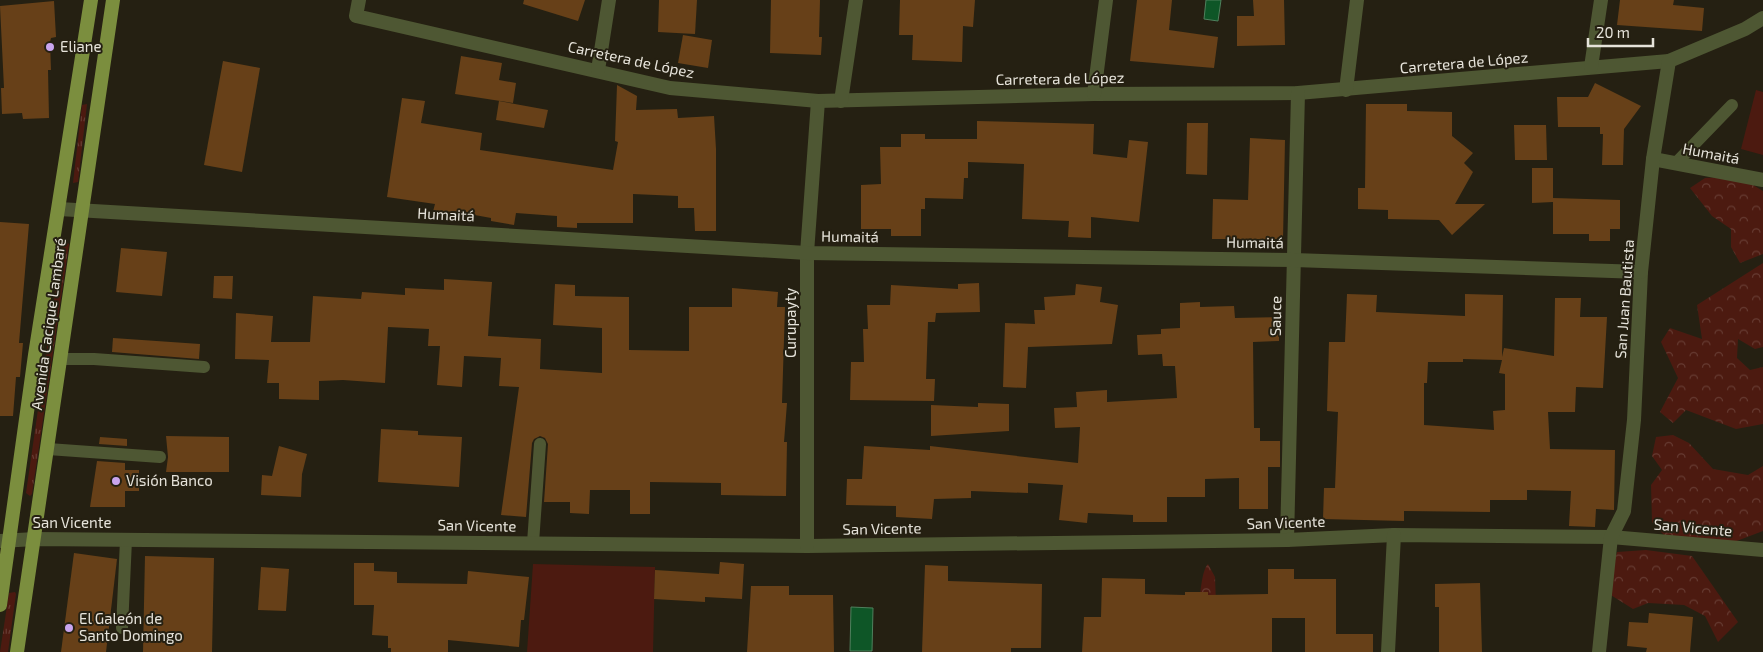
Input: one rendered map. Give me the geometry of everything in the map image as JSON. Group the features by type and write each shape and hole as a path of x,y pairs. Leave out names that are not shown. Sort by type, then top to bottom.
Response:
{"main road":[{"name":"Avenida Cacique Lambaré","path":"0,605 5,541 59,209 90,0"},
{"name":"Avenida Cacique Lambaré","path":"17,652 35,539 112,0"}],"street":[{"name":"Carretera de López","path":"359,0 356,16 670,88 818,101 1094,94 1298,93 1346,90 1669,61 1745,29 1763,18"},
{"path":"598,70 608,0"},
{"path":"841,100 856,0"},
{"path":"1094,94 1106,0"},
{"path":"1346,90 1357,0"},
{"path":"1591,67 1601,0"},
{"name":"San Juan Bautista","path":"1611,537 1624,511 1634,420 1641,272 1654,159 1669,61"},
{"name":"Sauce","path":"1288,540 1298,93"},
{"name":"Curupayty","path":"808,546 807,253 818,101"},
{"name":"Humaitá","path":"1654,159 1763,180"},
{"name":"Humaitá","path":"59,209 807,253 1294,260 1641,272"},
{"path":"1388,652 1394,535"},
{"name":"San Vicente","path":"5,541 35,539 808,546 1288,540 1394,535 1611,537 1763,550"},
{"path":"1599,652 1611,537"}],"lane":[{"path":"1676,163 1732,105"},
{"path":"61,359 94,359 204,367"},
{"path":"533,543 540,444"},
{"path":"48,449 160,457"},
{"path":"122,628 126,540"}],"green space":[{"path":"1756,90 1763,92 1763,155 1741,149"},
{"path":"87,104 78,182 73,183 82,105"},
{"path":"1738,176 1763,191 1763,254 1740,263 1731,247 1731,229 1712,216 1690,188 1705,178"},
{"path":"65,241 69,244 32,494 30,496 26,493 62,243"},
{"path":"1763,263 1763,347 1755,349 1738,339 1737,358 1750,370 1763,367 1763,424 1736,429 1686,410 1673,423 1660,412 1678,378 1661,342 1670,328 1702,339 1697,305"},
{"path":"1673,435 1689,443 1713,469 1748,475 1763,466 1763,531 1734,542 1664,535 1652,522 1651,485 1662,470 1652,456 1656,437"},
{"path":"1646,550 1692,556 1738,622 1718,642 1705,616 1684,605 1648,603 1633,609 1606,592 1617,552"},
{"path":"533,564 655,567 653,652 527,652"},
{"path":"1208,564 1215,577 1217,630 1197,652 1200,592 1202,579"},
{"path":"15,592 8,652 0,652 9,593"}],"shaded area":[{"path":"1206,0 1221,0 1218,21 1204,19"},
{"path":"851,607 873,608 872,651 850,651"}],"building":[{"path":"524,0 585,0 578,21 523,4"},
{"path":"659,0 697,0 695,34 658,32"},
{"path":"771,0 820,0 819,37 822,37 821,55 770,53"},
{"path":"900,0 975,0 973,27 963,26 962,62 912,60 913,35 899,35"},
{"path":"1137,0 1172,0 1169,30 1218,37 1214,68 1130,61"},
{"path":"1253,0 1284,0 1285,45 1237,46 1237,16 1254,16"},
{"path":"1620,0 1674,0 1673,5 1704,8 1702,31 1617,25"},
{"path":"54,1 56,37 51,38 50,42 51,70 48,70 49,118 23,119 22,113 2,114 1,88 4,88 0,6"},
{"path":"683,35 712,40 708,68 678,63"},
{"path":"461,56 502,63 499,80 516,83 513,103 455,94"},
{"path":"223,61 260,68 242,172 204,165"},
{"path":"1595,83 1641,106 1624,129 1623,165 1602,165 1603,134 1600,134 1600,127 1558,127 1557,97 1588,97"},
{"path":"617,85 637,96 636,110 677,109 678,118 714,116 716,231 695,231 694,208 678,208 678,196 633,194 633,223 577,223 577,228 557,227 557,216 516,213 514,225 491,221 491,218 453,211 451,222 431,219 435,204 387,197 402,98 425,101 421,123 482,133 480,150 613,170 618,142 615,141"},
{"path":"499,101 548,110 544,128 496,120"},
{"path":"1366,104 1407,104 1407,111 1452,112 1452,136 1473,153 1464,163 1473,172 1455,204 1485,204 1452,235 1439,220 1388,219 1388,210 1358,209 1358,188 1365,188"},
{"path":"977,121 1094,124 1093,154 1127,158 1129,140 1148,142 1139,222 1091,217 1091,238 1068,237 1069,221 1022,219 1024,164 968,162 968,178 964,178 963,199 925,198 925,209 921,209 921,236 891,236 891,229 861,229 861,185 881,184 880,147 901,147 901,134 925,134 925,139 977,139"},
{"path":"1187,123 1208,123 1207,175 1186,174"},
{"path":"1514,125 1546,125 1547,160 1515,160"},
{"path":"1250,138 1285,140 1283,239 1212,239 1213,199 1248,200"},
{"path":"1532,168 1553,168 1553,198 1620,200 1620,229 1610,229 1610,241 1589,241 1589,234 1553,234 1553,202 1532,203"},
{"path":"0,222 29,224 19,343 23,343 20,377 16,377 13,416 0,416"},
{"path":"121,248 167,252 162,296 116,292"},
{"path":"214,276 233,276 232,299 213,298"},
{"path":"444,279 492,282 488,336 541,339 540,369 602,373 602,328 553,325 555,284 575,285 575,296 629,297 629,350 689,351 689,307 732,307 732,288 778,292 777,307 785,307 782,403 787,403 784,442 787,442 786,496 721,495 721,483 650,482 650,514 630,514 630,490 590,490 589,514 570,513 570,502 544,502 548,444 545,438 540,436 534,439 532,443 526,517 501,515 519,387 499,386 501,358 464,356 462,387 437,385 440,346 428,346 429,329 388,327 385,383 343,380 319,381 319,400 279,399 279,383 267,383 269,360 235,359 236,313 273,316 271,342 310,342 313,296 361,299 362,292 405,295 405,288 444,290"},
{"path":"979,283 980,312 936,313 935,322 928,322 926,379 935,379 934,401 850,400 851,362 864,362 863,329 868,329 867,305 890,305 891,285 958,289 958,284"},
{"path":"1076,284 1102,287 1100,302 1118,305 1112,344 1028,347 1026,388 1003,387 1005,323 1035,324 1034,310 1045,310 1044,297 1075,295"},
{"path":"1347,294 1377,295 1376,312 1465,316 1465,294 1503,295 1502,357 1504,348 1554,356 1555,298 1581,298 1580,317 1607,317 1603,388 1576,387 1575,412 1548,412 1550,449 1615,450 1614,510 1596,509 1595,527 1569,526 1571,491 1527,490 1527,500 1490,500 1490,512 1404,511 1404,521 1323,519 1324,488 1335,488 1338,412 1327,411 1329,342 1345,342","holes":["1463,359 1502,360 1499,373 1505,374 1505,410 1493,411 1494,430 1424,425 1424,383 1427,383 1428,362 1463,362"]},
{"path":"1200,302 1200,307 1234,306 1235,318 1279,317 1279,341 1253,342 1254,428 1260,428 1260,441 1280,441 1280,467 1268,467 1268,509 1239,509 1239,478 1205,479 1205,497 1167,497 1167,522 1133,522 1133,515 1088,513 1087,523 1059,520 1063,485 1028,483 1028,493 971,491 971,498 934,499 932,519 896,517 896,506 846,505 847,479 862,479 864,446 930,450 930,446 1078,463 1080,427 1055,428 1054,408 1077,407 1076,392 1107,390 1107,402 1177,398 1175,366 1163,366 1162,354 1138,355 1137,335 1161,334 1161,329 1180,328 1180,303"},
{"path":"113,338 200,344 199,359 112,352"},
{"path":"978,403 1009,404 1009,431 931,436 931,405 978,407"},
{"path":"381,429 418,431 418,435 462,437 459,487 378,482"},
{"path":"166,436 229,437 229,472 166,472 168,457"},
{"path":"100,437 127,439 127,446 99,444"},
{"path":"279,446 307,454 302,474 301,497 261,495 262,475 272,476"},
{"name":"Visión Banco","path":"97,461 125,463 125,470 139,470 139,491 125,491 125,507 90,507"},
{"path":"74,553 117,559 106,652 61,652"},
{"path":"145,556 214,558 212,652 143,652"},
{"path":"720,562 744,564 742,599 705,597 705,602 654,599 655,570 719,574"},
{"path":"354,563 374,563 374,571 397,572 397,583 467,584 468,571 529,577 524,620 521,620 519,647 448,640 448,652 391,652 391,648 388,648 388,636 372,635 374,605 354,605"},
{"path":"925,565 948,566 948,581 1042,584 1041,648 1011,648 1011,652 922,652"},
{"path":"261,567 289,569 286,611 258,610"},
{"path":"1268,569 1294,569 1294,579 1336,579 1336,634 1373,634 1373,652 1305,652 1305,618 1272,618 1272,652 1082,652 1084,617 1101,617 1102,578 1145,579 1145,594 1185,595 1185,592 1208,592 1208,595 1268,594"},
{"path":"1480,583 1482,652 1439,652 1439,607 1435,607 1435,584"},
{"path":"751,586 789,586 789,595 833,595 834,652 747,652"},
{"path":"1649,613 1693,617 1690,652 1646,652 1647,648 1627,646 1629,622 1648,623"}],"place":[{"name":"Eliane","path":"50,47"},
{"name":"Visión Banco","path":"116,481"},
{"name":"El Galeón de Santo Domingo","path":"69,628"}]}
